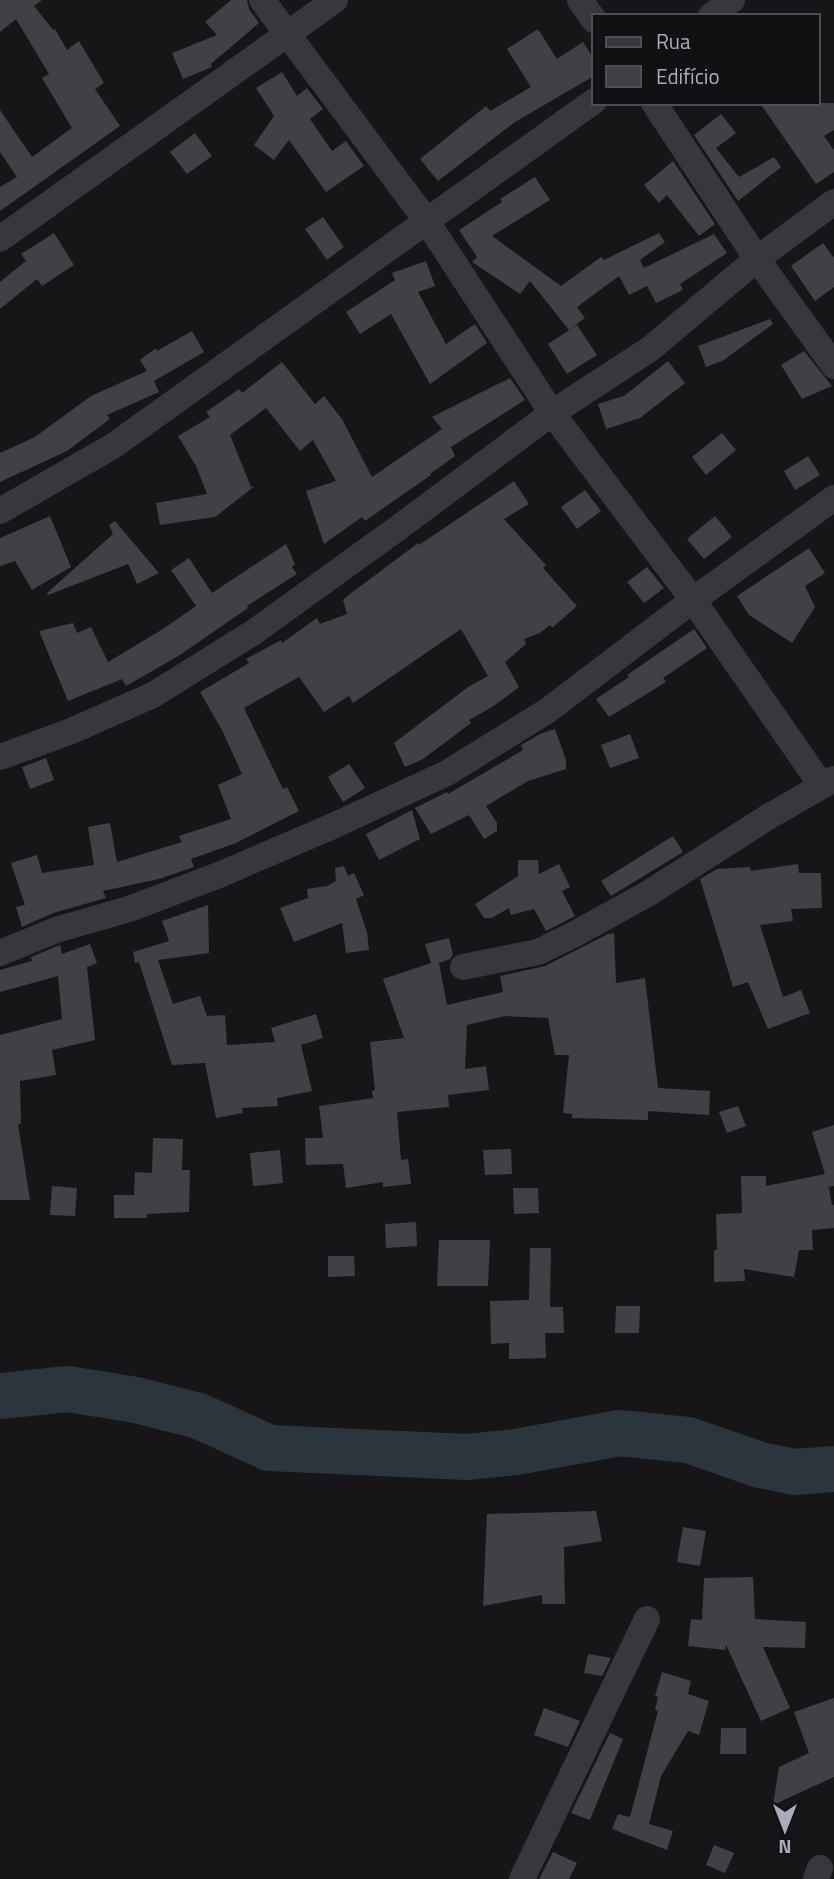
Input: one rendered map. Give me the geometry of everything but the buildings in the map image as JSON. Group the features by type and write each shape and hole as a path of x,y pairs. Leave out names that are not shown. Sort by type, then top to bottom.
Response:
{"street":[{"path":"262,0 286,36 426,220 552,413 828,783 768,817 649,893 538,952 463,967"},
{"path":"0,239 335,0"},
{"path":"580,0 592,17"},
{"path":"714,14 732,0"},
{"path":"0,511 113,446 592,102"},
{"path":"655,105 757,259 834,366"},
{"path":"0,757 69,732 153,695 254,632 552,413 650,349 757,259 834,202"},
{"path":"0,953 56,930 129,909 219,875 333,826 447,772 547,710 834,498"},
{"path":"522,1879 648,1619"}],"waterway":[{"path":"0,1396 68,1389 136,1400 199,1416 269,1448 467,1457 516,1452 620,1433 688,1440 760,1465 795,1472 834,1469"}]}
